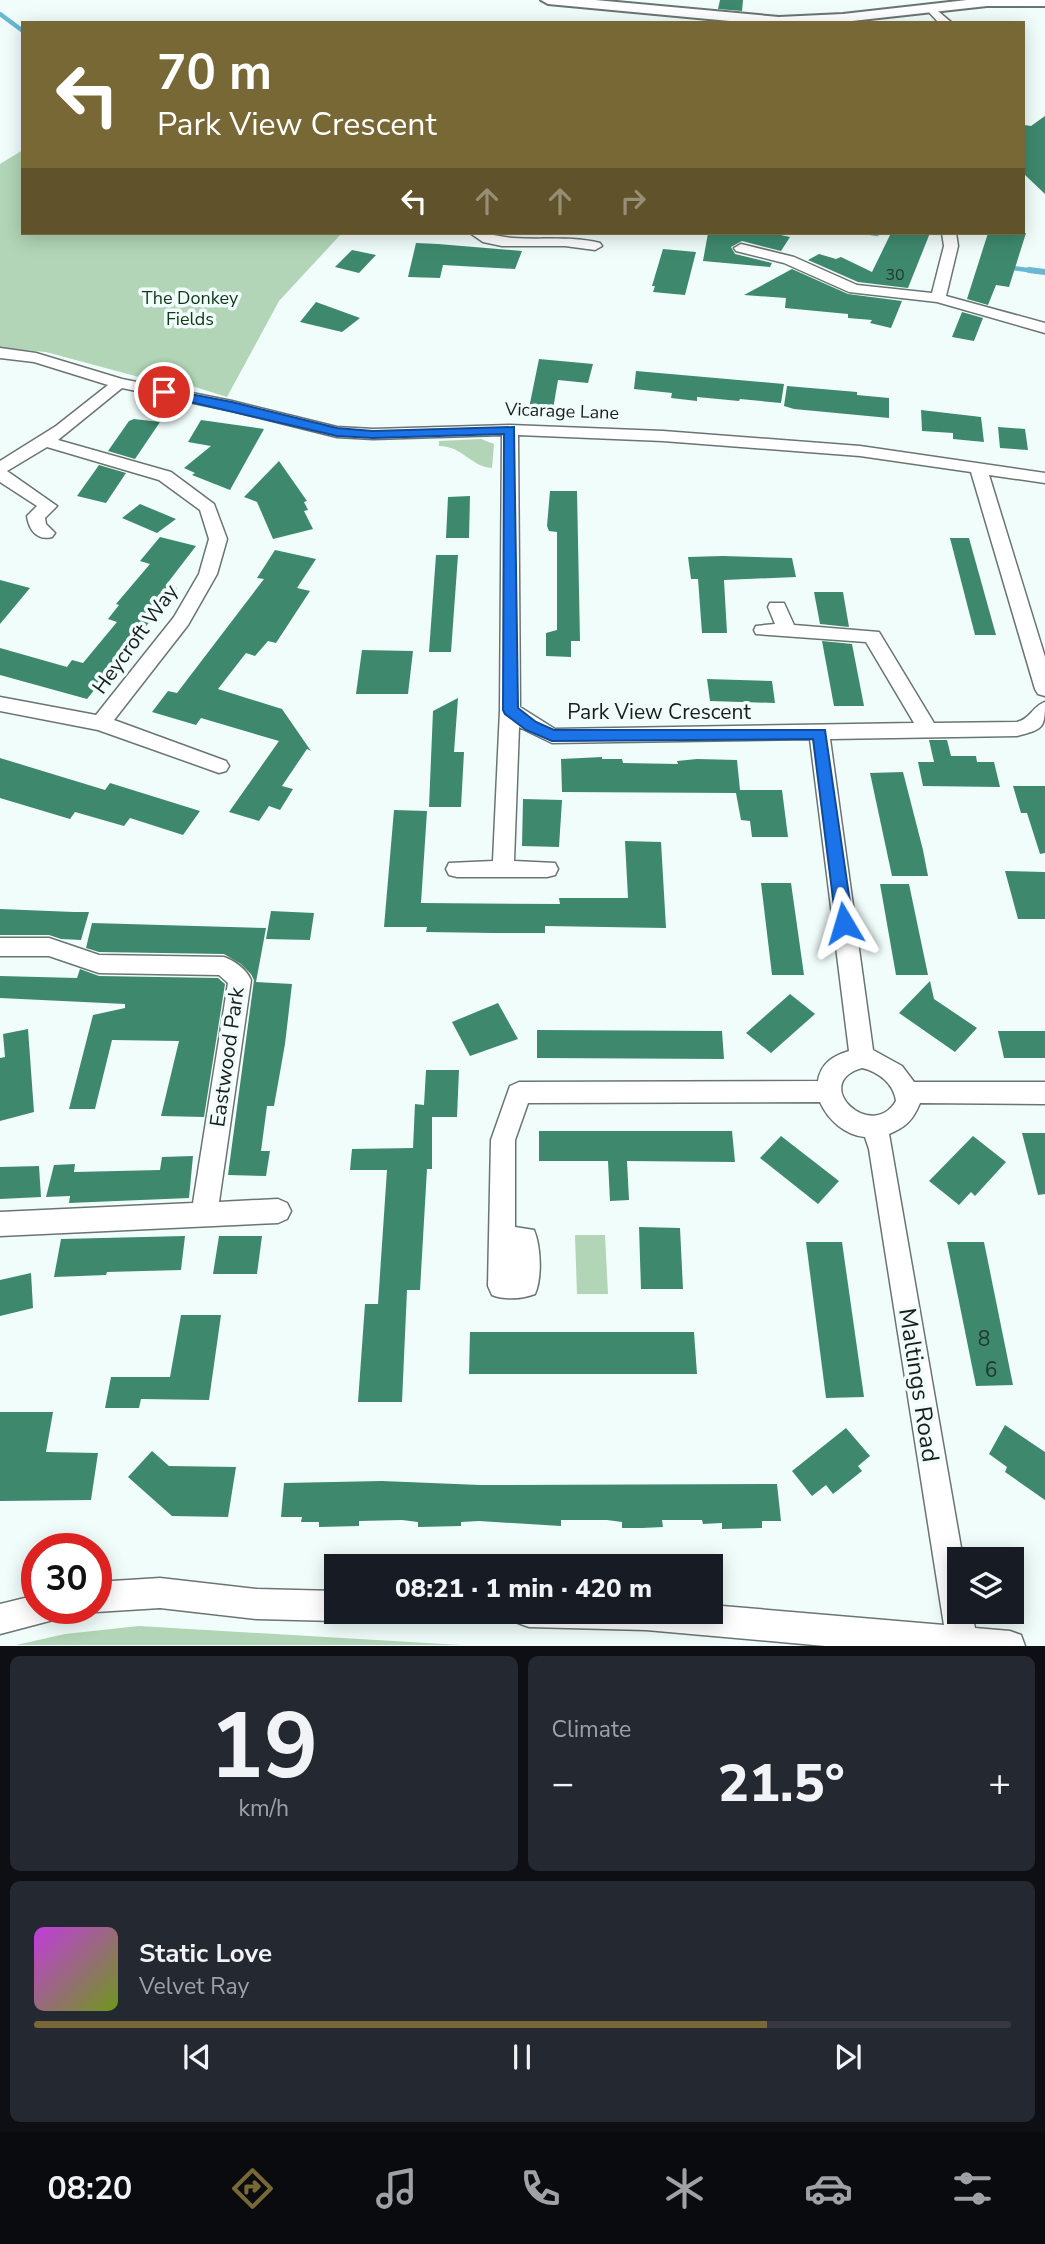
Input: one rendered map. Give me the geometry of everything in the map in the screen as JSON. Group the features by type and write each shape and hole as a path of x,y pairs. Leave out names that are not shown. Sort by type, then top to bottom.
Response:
{"street":[{"path":"548,0 779,21 843,18 1007,0 1045,2"},
{"path":"932,9 944,21"},
{"path":"482,235 497,241 573,241 595,246"},
{"path":"938,298 951,246 949,235"},
{"path":"741,248 789,260 854,289 938,298 1045,328"},
{"name":"Vicarage Lane","path":"0,353 36,358 119,383 232,406 337,432 373,435 510,430 663,436 860,451 1045,478"},
{"path":"0,468 47,442 80,418 119,383"},
{"path":"503,868 510,710 510,430"},
{"name":"Heycroft Way","path":"47,442 164,476 208,508 218,539 208,574 180,621 101,723"},
{"path":"979,470 1045,689"},
{"path":"0,474 48,506 36,516 37,526 46,533"},
{"path":"777,607 787,630"},
{"path":"763,630 872,636 929,731"},
{"path":"0,705 101,723 219,766"},
{"name":"Park View Crescent","path":"510,710 531,726 552,736 929,731 1017,729 1041,725"},
{"path":"820,733 862,1058"},
{"path":"457,869 547,869"},
{"name":"Eastwood Park","path":"0,947 49,947 99,964 225,966 240,980 204,1214"},
{"path":"852,1059 872,1059 891,1068 898,1075 907,1100 900,1116 893,1122 874,1127 843,1117 830,1100 828,1091 831,1074 836,1068 852,1059"},
{"path":"502,1239 503,1140 519,1093 828,1091"},
{"path":"906,1092 1045,1093"},
{"name":"Maltings Road","path":"874,1127 881,1149 962,1643"},
{"path":"0,1224 278,1211"},
{"path":"112,1596 160,1593 257,1604 324,1606"},
{"path":"0,1619 21,1614"},
{"path":"723,1622 1010,1646"}],"green space":[{"name":"The Donkey Fields","path":"21,151 21,235 340,235 279,301 227,397 192,386 139,377 46,352 0,348 0,164"},
{"path":"481,439 494,444 492,468 478,464 454,449 439,446 439,441"},
{"path":"575,1235 605,1235 608,1294 577,1294"},
{"path":"139,1626 461,1645 16,1645 65,1634"}],"building":[{"path":"720,0 743,0 742,11 718,9"},
{"path":"1045,116 1045,194 1025,175 1025,125 1031,126"},
{"path":"1026,233 1009,287 996,285 988,305 967,299 987,235"},
{"path":"708,235 790,237 781,251 742,241 731,247 735,254 772,263 770,267 703,261"},
{"path":"890,235 929,235 908,288 858,282 808,260 819,254 836,259 841,257 872,272"},
{"path":"416,243 522,251 515,269 443,265 440,278 408,277"},
{"path":"663,249 696,252 685,295 653,292 655,286 652,286"},
{"path":"352,250 376,255 359,273 335,267"},
{"path":"792,269 848,294 902,301 891,328 870,323 872,320 848,318 848,314 785,308 786,298 744,295"},
{"path":"316,302 360,318 342,332 300,322"},
{"path":"962,312 983,318 974,341 952,337"},
{"path":"539,359 593,364 588,383 558,380 552,415 528,413"},
{"path":"636,371 784,384 781,403 697,397 697,401 671,398 672,393 634,389"},
{"path":"787,386 857,392 857,395 889,398 889,418 784,406"},
{"path":"921,410 981,417 984,442 953,439 953,433 922,431"},
{"path":"134,419 160,422 135,459 108,451 129,421"},
{"path":"201,420 264,429 230,490 192,475 195,473 184,468 211,446 188,442"},
{"path":"998,427 1025,429 1028,450 1000,448"},
{"path":"279,461 307,501 304,502 308,510 304,511 313,529 273,539 257,502 244,497"},
{"path":"99,465 126,473 106,503 77,496"},
{"path":"550,491 577,491 580,641 571,641 571,657 546,656 546,633 557,630 557,532 549,531 547,526"},
{"path":"470,496 469,538 446,538 448,497"},
{"path":"140,504 176,519 157,533 122,518"},
{"path":"160,537 196,546 166,585 177,588 87,699 0,675 0,648 67,667 72,660 83,663 117,622 108,619 119,605 116,604 150,564 140,561"},
{"path":"950,538 969,538 996,635 975,635"},
{"path":"275,550 316,559 297,588 310,591 276,643 268,641 255,656 246,653 218,689 282,709 311,751 307,749 282,786 293,789 280,810 269,806 259,821 229,812 279,741 201,718 196,725 152,712 168,691 177,693 264,579 257,578"},
{"path":"436,555 458,555 451,652 429,652"},
{"path":"688,557 792,558 796,577 724,580 727,633 702,633 698,579 691,579"},
{"path":"0,580 30,588 0,624"},
{"path":"814,592 843,592 849,627 820,624"},
{"path":"822,641 852,644 864,706 834,706"},
{"path":"362,650 413,651 408,694 356,694"},
{"path":"707,679 772,681 775,703 710,701"},
{"path":"458,698 454,752 464,752 461,807 429,807 433,711"},
{"path":"929,740 947,740 951,756 976,756 977,762 994,762 1000,787 923,786 918,762 934,762"},
{"path":"0,758 105,790 110,783 200,811 183,835 130,818 124,826 75,812 70,819 0,798"},
{"path":"561,759 622,759 623,763 678,764 677,761 697,759 737,760 740,790 782,790 788,837 752,837 750,821 741,820 736,793 562,792"},
{"path":"903,772 928,876 892,876 870,773"},
{"path":"1013,786 1045,786 1045,853 1040,854 1027,813 1021,813"},
{"path":"523,799 562,800 559,847 522,846"},
{"path":"394,810 427,811 421,903 560,904 559,898 628,898 625,841 661,842 666,928 545,926 545,933 493,933 426,932 427,927 384,927"},
{"path":"1005,871 1045,872 1045,919 1018,919"},
{"path":"761,883 791,883 804,975 772,975"},
{"path":"880,884 909,884 928,975 896,975"},
{"path":"0,909 89,912 81,940 49,935 0,935"},
{"path":"271,911 314,913 310,940 266,939"},
{"path":"92,923 266,928 256,982 292,984 274,1106 267,1106 261,1151 270,1151 266,1176 228,1175 254,980 251,974 224,954 99,952 86,948"},
{"path":"80,969 99,976 218,978 225,984 204,1117 161,1116 179,1041 112,1040 95,1109 69,1109 93,1015 125,1008 125,1004 0,998 0,976 77,978"},
{"path":"930,981 934,999 977,1028 955,1052 899,1013"},
{"path":"790,994 815,1014 771,1053 746,1033"},
{"path":"498,1003 518,1039 470,1056 452,1022"},
{"path":"28,1029 34,1112 0,1121 0,1058 5,1057 3,1034"},
{"path":"537,1030 722,1031 724,1059 537,1058"},
{"path":"998,1031 1045,1031 1045,1058 1004,1058"},
{"path":"426,1070 459,1070 457,1117 432,1117 432,1169 427,1169 420,1290 407,1290 402,1402 358,1402 365,1304 378,1304 387,1170 350,1170 352,1149 413,1148 415,1104 424,1105"},
{"path":"539,1131 732,1131 735,1162 627,1161 629,1200 610,1201 608,1161 539,1161"},
{"path":"1022,1133 1045,1133 1045,1194 1038,1195"},
{"path":"781,1136 839,1181 818,1204 760,1158"},
{"path":"973,1136 1006,1162 975,1196 971,1192 959,1205 929,1181"},
{"path":"193,1156 189,1198 69,1203 70,1196 46,1197 54,1165 75,1164 74,1172 160,1170 162,1157"},
{"path":"39,1166 41,1197 0,1199 0,1167"},
{"path":"639,1227 680,1228 683,1289 641,1289"},
{"path":"185,1236 181,1270 54,1277 61,1239"},
{"path":"219,1236 262,1236 257,1274 213,1274"},
{"path":"806,1242 842,1242 864,1397 826,1398"},
{"path":"947,1242 984,1242 1013,1385 976,1386"},
{"path":"31,1273 33,1308 0,1316 0,1280"},
{"path":"181,1315 221,1315 209,1400 141,1399 139,1408 105,1408 111,1377 170,1377"},
{"path":"470,1332 694,1332 697,1374 469,1374"},
{"path":"0,1412 53,1412 46,1452 98,1453 91,1500 0,1501"},
{"path":"1005,1425 1045,1452 1045,1500 1005,1472 1007,1467 989,1454"},
{"path":"846,1428 870,1456 858,1466 862,1471 833,1494 826,1485 812,1496 792,1471"},
{"path":"152,1451 169,1466 236,1467 228,1517 172,1516 128,1477"},
{"path":"382,1481 480,1485 777,1484 781,1521 762,1521 762,1528 722,1529 722,1523 703,1524 702,1520 662,1520 663,1527 642,1528 622,1528 622,1522 607,1520 561,1520 561,1526 479,1521 461,1522 461,1526 418,1527 418,1522 402,1520 359,1521 359,1526 319,1527 319,1522 301,1522 302,1517 281,1517 284,1483"}],"waterway":[{"path":"0,14 21,30"},
{"path":"1004,267 1043,272"},
{"path":"1029,270 1045,272"}],"route":[{"path":"164,392 337,432 373,435 510,430 510,710 531,726 552,736 820,733 844,923"}]}
